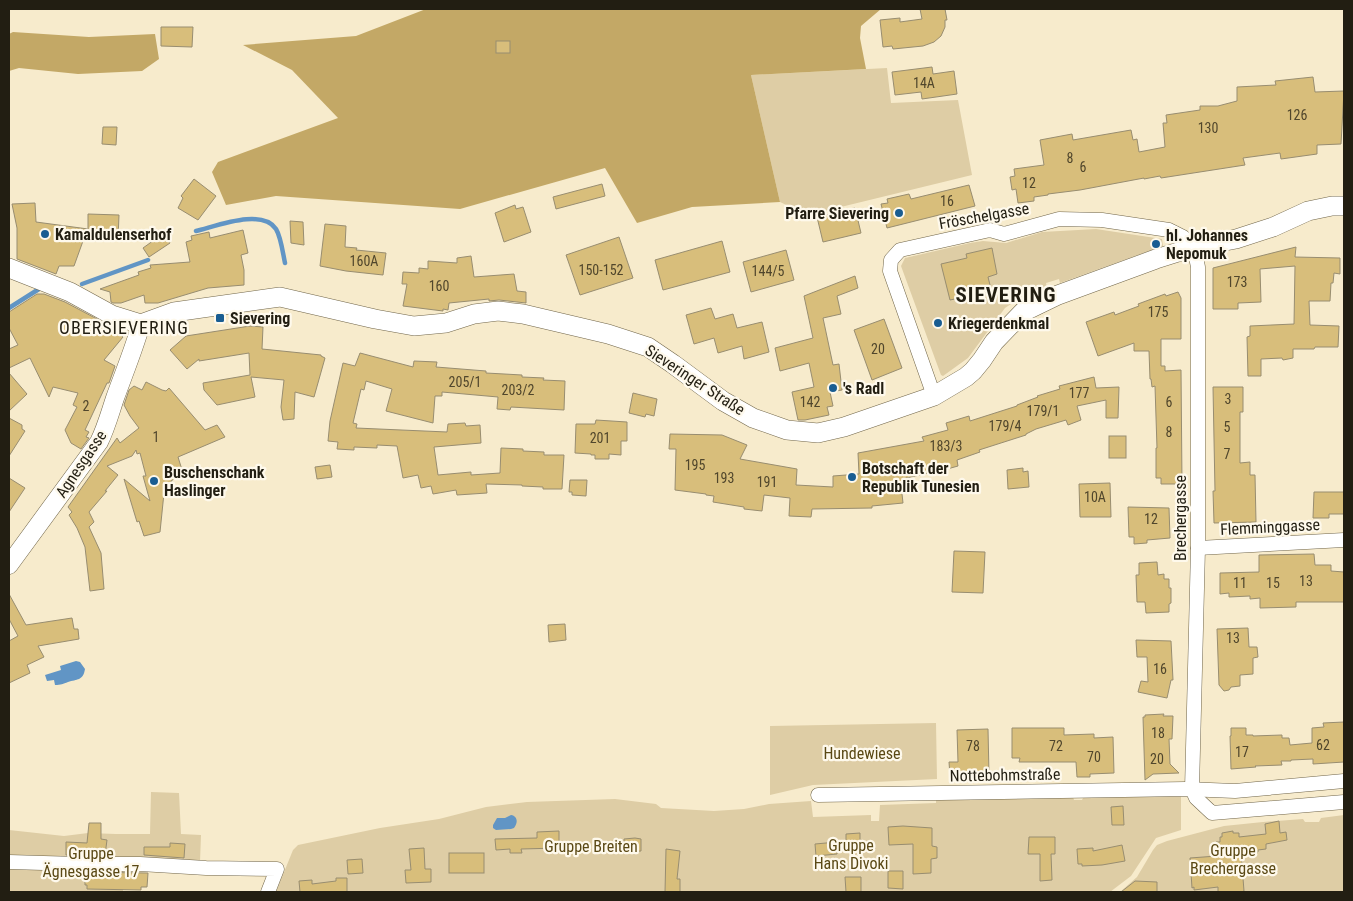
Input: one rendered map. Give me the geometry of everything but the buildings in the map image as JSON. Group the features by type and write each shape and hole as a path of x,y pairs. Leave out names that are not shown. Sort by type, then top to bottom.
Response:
{"main road":[{"name":"Sieveringer Straße","path":"141,324 174,312 280,297 414,326 446,323 474,314 498,311 523,314 608,334 648,347 723,401 753,418 787,430 818,433 844,427 934,396 973,371 994,342 1023,312 1058,295 1194,247 1236,239 1273,227 1308,212 1332,206 1344,206"},
{"path":"9,268 70,292 126,320 141,324"}],"street":[{"name":"Fröschelgasse","path":"934,396 890,271 891,260 900,250 990,230 1004,234 1059,219 1102,220 1169,230 1183,237 1194,247"},
{"name":"Brechergasse","path":"1192,789 1198,548 1198,267 1194,247"},
{"name":"Agnesgasse","path":"9,566 99,442 106,428 141,324"},
{"name":"Flemminggasse","path":"1198,548 1344,540"},
{"name":"Nottebohmstraße","path":"818,795 1192,789 1235,791 1344,781"},
{"path":"1192,789 1196,798 1212,813 1344,802"},
{"path":"9,862 140,864 277,870 268,892"}],"green space":[{"path":"887,68 891,103 958,100 972,175 808,215 780,202 751,75"},
{"path":"1096,229 1162,239 1163,246 1060,283 1059,279 1046,283 1047,288 1017,300 1005,308 968,358 943,376 941,375 901,266 905,258 983,241 1006,243 1042,232"},
{"name":"Hundewiese","path":"936,723 937,779 813,785 770,795 770,726"},
{"name":"Gruppe Ägnesgasse 17","path":"151,792 179,793 181,834 201,835 200,862 123,867 123,892 9,892 9,830 64,836 88,833 150,834"},
{"path":"1181,795 1181,830 1156,838 1131,876 1110,892 276,892 293,850 298,845 380,828 439,819 486,807 527,802 615,799 656,804 661,808 714,811 811,801 813,817 871,815 871,821 879,821 880,805 936,803 936,798 1073,797 1074,800 1082,800 1083,798"},
{"name":"Gruppe Brechergasse","path":"1344,815 1344,892 1120,892 1137,877 1157,845 1167,841 1224,826 1303,819 1305,822 1319,822 1321,818"}],"shaded area":[{"path":"426,9 881,9 861,26 860,38 866,69 751,75 780,202 692,207 637,223 605,168 460,209 276,196 226,205 212,172 218,162 338,118 292,70 243,45 356,36"},
{"path":"13,32 89,37 155,34 159,59 142,71 78,74 19,68 9,71 9,34"}],"water":[{"path":"76,661 80,662 85,669 81,678 59,685 55,685 54,680 47,681 45,675 61,670 60,666"},
{"path":"511,815 517,820 514,828 496,830 493,828 497,818 505,818"}],"waterway":[{"path":"196,231 239,220 261,220 269,223 278,232 285,263"},
{"path":"82,284 148,260"},
{"path":"9,308 39,289"}],"place":[{"name":"Pfarre Sievering","path":"899,213"},
{"name":"Kamaldulenserhof","path":"45,234"},
{"name":"hl. Johannes Nepomuk","path":"1156,244"},
{"name":"Sievering","path":"220,318"},
{"name":"Kriegerdenkmal","path":"938,323"},
{"name":"'s Radl","path":"833,388"},
{"name":"Botschaft der Republik Tunesien","path":"852,477"},
{"name":"Buschenschank Haslinger","path":"154,481"}],"district":[{"name":"SIEVERING","path":"1006,295"},
{"name":"OBERSIEVERING","path":"124,327"}],"park label":[{"name":"Gruppe Breiten","path":"591,846"},
{"name":"Gruppe Hans Divoki","path":"851,854"}]}
